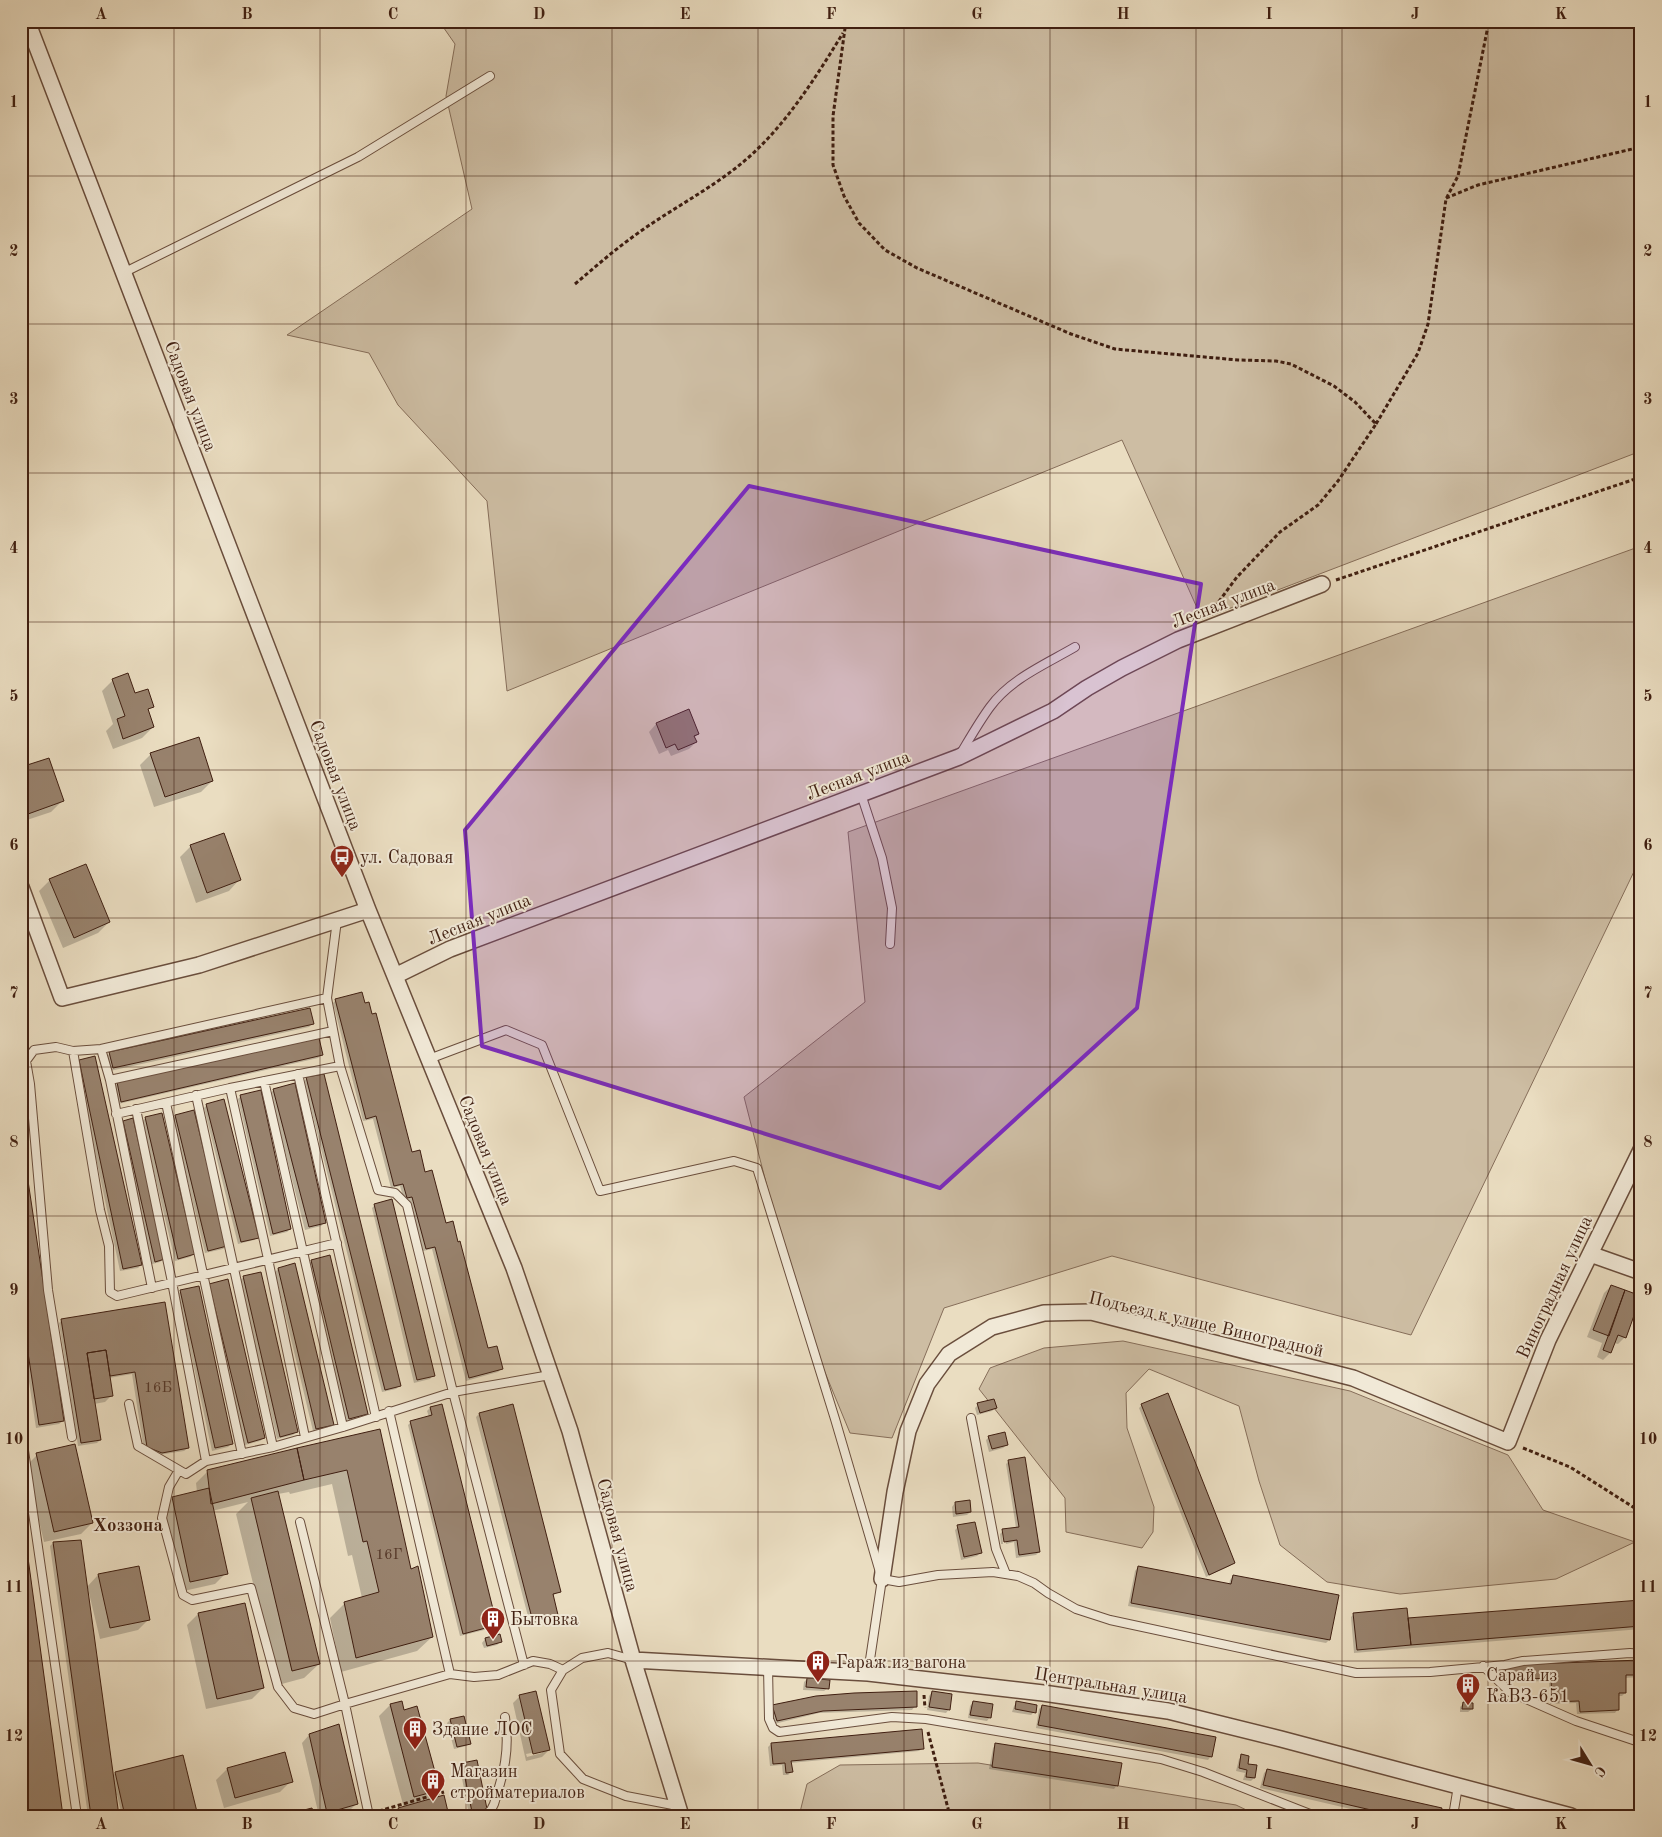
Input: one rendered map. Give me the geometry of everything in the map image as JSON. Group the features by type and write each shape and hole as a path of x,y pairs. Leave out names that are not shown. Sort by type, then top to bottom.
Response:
{"street":[{"name":"Садовая улица","path":"27,21 368,910 514,1268 570,1431 633,1660 679,1811"},
{"name":"Лесная улица","path":"395,976 450,949 959,757 1053,711 1086,688 1178,640 1322,584"},
{"path":"21,887 62,998 199,965 368,910"},
{"name":"Виноградная улица","path":"1508,1442 1548,1340 1641,1150"},
{"path":"1590,1254 1641,1272"},
{"name":"Подъезд к улице Виноградной","path":"882,1578 895,1492 908,1431 927,1384 949,1354 992,1327 1044,1313 1091,1312 1353,1378 1508,1442"},
{"name":"Центральная улица","path":"633,1660 868,1673 1043,1693 1168,1711 1564,1815"}],"lane":[{"path":"123,273 358,157 490,76"},
{"path":"959,757 991,706 1011,686 1075,647"},
{"path":"861,794 882,858 892,908 890,944"},
{"path":"337,920 327,998 340,1066 378,1190 395,1193 408,1205 453,1392 524,1665"},
{"path":"72,1437 48,1290 30,1084 26,1062 34,1050 56,1047 73,1052 101,1049 327,998"},
{"path":"429,1059 506,1030 542,1045 600,1191 734,1161 756,1168 835,1419 882,1578 868,1673"},
{"path":"110,1080 333,1031"},
{"path":"101,1049 110,1080 152,1288"},
{"path":"73,1052 100,1210 109,1246 110,1292 118,1296 337,1243"},
{"path":"116,1114 196,1095 340,1066"},
{"path":"298,1074 376,1416"},
{"path":"264,1082 342,1427"},
{"path":"230,1088 305,1436"},
{"path":"196,1095 273,1447"},
{"path":"166,1103 242,1454"},
{"path":"136,1110 172,1282 206,1462"},
{"path":"129,1404 138,1446 186,1474 206,1462 273,1447 453,1392 550,1375"},
{"path":"389,1411 450,1674"},
{"path":"971,1418 996,1549 1006,1574"},
{"path":"21,1430 77,1816"},
{"path":"179,1470 169,1487 162,1518 183,1595 192,1600 251,1588 278,1687 294,1708 314,1714 450,1674 474,1677 498,1675 533,1662 550,1664 563,1670"},
{"path":"300,1522 345,1704 369,1815"},
{"path":"882,1578 900,1582 938,1575 993,1572 1018,1576 1034,1583 1076,1609 1110,1620 1356,1673 1430,1672 1505,1665 1532,1660 1630,1653 1641,1654"},
{"path":"633,1660 608,1653 582,1658 563,1670 551,1690 560,1754 583,1779 626,1796 679,1811"},
{"path":"1483,1666 1510,1692 1576,1721 1636,1741 1641,1748"},
{"path":"768,1667 769,1719 773,1728 778,1732 892,1717 926,1719 1161,1759 1204,1772 1315,1816"},
{"path":"484,1816 491,1810 494,1804 507,1754 508,1737 505,1717"},
{"path":"1453,1816 1458,1786"}],"path":[{"path":"846,21 833,116 833,165 844,196 859,223 885,250 917,268 1071,334 1115,349 1238,360 1276,361 1291,364 1334,386 1356,402 1376,424"},
{"path":"1198,632 1237,577 1280,532 1318,505 1338,481 1376,424 1418,353 1428,324 1446,198 1458,176 1488,21"},
{"path":"575,284 633,237 713,186 750,156 781,123 808,89 844,31"},
{"path":"1446,198 1478,185 1641,147"},
{"path":"1322,584 1641,477"},
{"path":"1508,1442 1570,1467 1641,1512"},
{"path":"924,1680 926,1719 950,1816"},
{"path":"369,1815 444,1792"}],"highlighted area":[{"path":"749,486 1201,584 1137,1008 940,1188 482,1046 465,830"}],"shaded area":[{"path":"439,21 1641,21 1641,451 1202,619 1122,440 507,691 487,501 398,405 369,353 287,335 472,209 446,96 455,44"},
{"path":"1641,546 1641,857 1411,1335 1112,1256 944,1308 892,1438 850,1433 798,1307 744,1097 865,1002 848,832"},
{"path":"1123,1341 1350,1391 1508,1455 1543,1510 1635,1542 1556,1579 1400,1594 1327,1582 1280,1545 1259,1481 1239,1406 1149,1369 1126,1393 1127,1428 1154,1507 1153,1532 1142,1548 1066,1532 1065,1498 979,1389 990,1368 1044,1348"},
{"path":"978,1763 1236,1805 1259,1816 799,1816 807,1784 840,1765"}],"building":[{"path":"128,673 135,693 148,689 154,707 148,709 154,727 123,739 117,719 125,716 112,679"},
{"path":"689,709 699,734 694,736 697,742 678,750 675,744 666,748 656,723"},
{"path":"21,731 28,749 21,751"},
{"path":"199,737 213,781 165,797 150,753"},
{"path":"49,758 64,801 28,814 21,795 21,767"},
{"path":"224,833 241,880 207,893 190,845"},
{"path":"86,864 110,922 74,938 49,879"},
{"path":"362,992 365,1003 369,1002 372,1014 376,1013 412,1152 420,1150 425,1172 432,1170 446,1223 453,1221 458,1242 460,1241 488,1348 497,1346 503,1369 469,1378 435,1247 426,1249 412,1197 407,1198 403,1184 394,1186 376,1116 366,1119 335,999"},
{"path":"310,1008 314,1024 113,1068 109,1052"},
{"path":"319,1038 323,1055 121,1102 117,1082"},
{"path":"95,1056 142,1265 123,1269 79,1060"},
{"path":"324,1074 401,1386 385,1390 306,1077"},
{"path":"295,1083 326,1223 309,1227 273,1089"},
{"path":"261,1090 291,1229 273,1234 240,1095"},
{"path":"224,1099 259,1238 241,1242 206,1104"},
{"path":"194,1110 227,1246 208,1251 175,1115"},
{"path":"162,1113 195,1254 178,1259 145,1117"},
{"path":"133,1118 165,1259 155,1262 123,1121"},
{"path":"21,1134 64,1421 39,1425 21,1307"},
{"path":"392,1199 435,1376 417,1380 374,1204"},
{"path":"330,1255 368,1414 349,1419 311,1260"},
{"path":"295,1263 334,1425 316,1429 278,1268"},
{"path":"261,1272 298,1432 280,1437 243,1276"},
{"path":"228,1279 265,1438 248,1443 209,1284"},
{"path":"1611,1285 1625,1290 1609,1336 1593,1330"},
{"path":"199,1286 233,1444 215,1448 180,1290"},
{"path":"1625,1290 1641,1296 1626,1338 1618,1335 1611,1353 1603,1350"},
{"path":"165,1302 189,1448 162,1453 147,1447 135,1372 110,1376 106,1350 87,1353 101,1440 81,1443 61,1319"},
{"path":"106,1350 113,1396 94,1399 87,1353"},
{"path":"1168,1393 1235,1563 1209,1575 1141,1404"},
{"path":"994,1399 997,1408 980,1413 977,1403"},
{"path":"442,1404 497,1625 463,1634 410,1421 432,1415 430,1407"},
{"path":"513,1404 561,1592 553,1594 558,1615 533,1622 479,1413"},
{"path":"380,1429 411,1569 418,1566 433,1637 356,1658 344,1602 379,1592 367,1541 363,1542 347,1470 304,1480 297,1448"},
{"path":"1005,1432 1008,1445 992,1449 988,1436"},
{"path":"75,1444 93,1523 54,1532 36,1453"},
{"path":"297,1448 304,1480 211,1504 207,1470"},
{"path":"1025,1457 1040,1552 1019,1555 1017,1540 1004,1542 1002,1529 1019,1527 1008,1460"},
{"path":"209,1488 228,1574 190,1582 172,1497"},
{"path":"278,1491 320,1664 292,1671 251,1498"},
{"path":"970,1500 971,1512 956,1514 955,1502"},
{"path":"21,1506 63,1816 27,1816 21,1771"},
{"path":"975,1522 982,1553 964,1557 957,1525"},
{"path":"81,1540 119,1816 91,1816 53,1542"},
{"path":"139,1566 150,1620 110,1628 98,1574"},
{"path":"1138,1566 1231,1584 1233,1575 1339,1595 1330,1640 1131,1603"},
{"path":"1641,1600 1641,1626 1411,1645 1408,1618"},
{"path":"245,1603 264,1688 217,1699 198,1613"},
{"path":"1407,1608 1411,1645 1357,1650 1353,1613"},
{"name":"Бытовка","path":"500,1634 502,1642 487,1646 485,1638"},
{"path":"1641,1660 1641,1675 1626,1675 1626,1693 1619,1693 1619,1710 1580,1712 1579,1701 1552,1702 1551,1678 1506,1680 1505,1665"},
{"name":"Гараж из вагона","path":"807,1678 830,1680 829,1689 806,1687"},
{"path":"536,1691 550,1750 533,1754 519,1695"},
{"path":"917,1691 917,1707 823,1711 777,1721 772,1705 816,1696"},
{"path":"932,1691 952,1694 950,1710 929,1707"},
{"name":"Здание ЛОС","path":"402,1701 404,1710 417,1706 440,1790 414,1797 390,1704"},
{"path":"973,1701 993,1704 991,1718 970,1715"},
{"path":"1016,1701 1037,1705 1036,1713 1015,1709"},
{"name":"Сарай из КаВЗ-651","path":"1463,1702 1473,1703 1473,1709 1462,1709"},
{"path":"1042,1705 1216,1737 1212,1757 1038,1725"},
{"path":"464,1716 471,1744 457,1747 450,1719"},
{"path":"339,1724 358,1804 327,1813 309,1734"},
{"path":"922,1729 924,1749 791,1761 793,1772 786,1773 785,1763 773,1764 771,1743"},
{"path":"995,1743 1122,1763 1118,1786 992,1767"},
{"path":"285,1752 293,1782 235,1798 227,1768"},
{"path":"1241,1754 1249,1756 1248,1764 1257,1765 1255,1778 1246,1777 1247,1770 1239,1768"},
{"path":"183,1755 198,1816 125,1816 115,1772"},
{"path":"477,1760 487,1809 472,1812 462,1763"},
{"path":"1267,1769 1442,1808 1440,1816 1397,1816 1263,1785"},
{"name":"Магазин стройматериалов","path":"444,1795 449,1816 401,1816 398,1808"},
{"path":"312,1808 314,1816 280,1816"}],"place":[{"name":"ул. Садовая","path":"342,878"},
{"name":"Бытовка","path":"493,1640"},
{"name":"Гараж из вагона","path":"818,1683"},
{"name":"Сарай из КаВЗ-651","path":"1468,1706"},
{"name":"Здание ЛОС","path":"415,1750"},
{"name":"Магазин стройматериалов","path":"433,1802"}],"district":[{"name":"Хоззона","path":"128,1524"}]}
